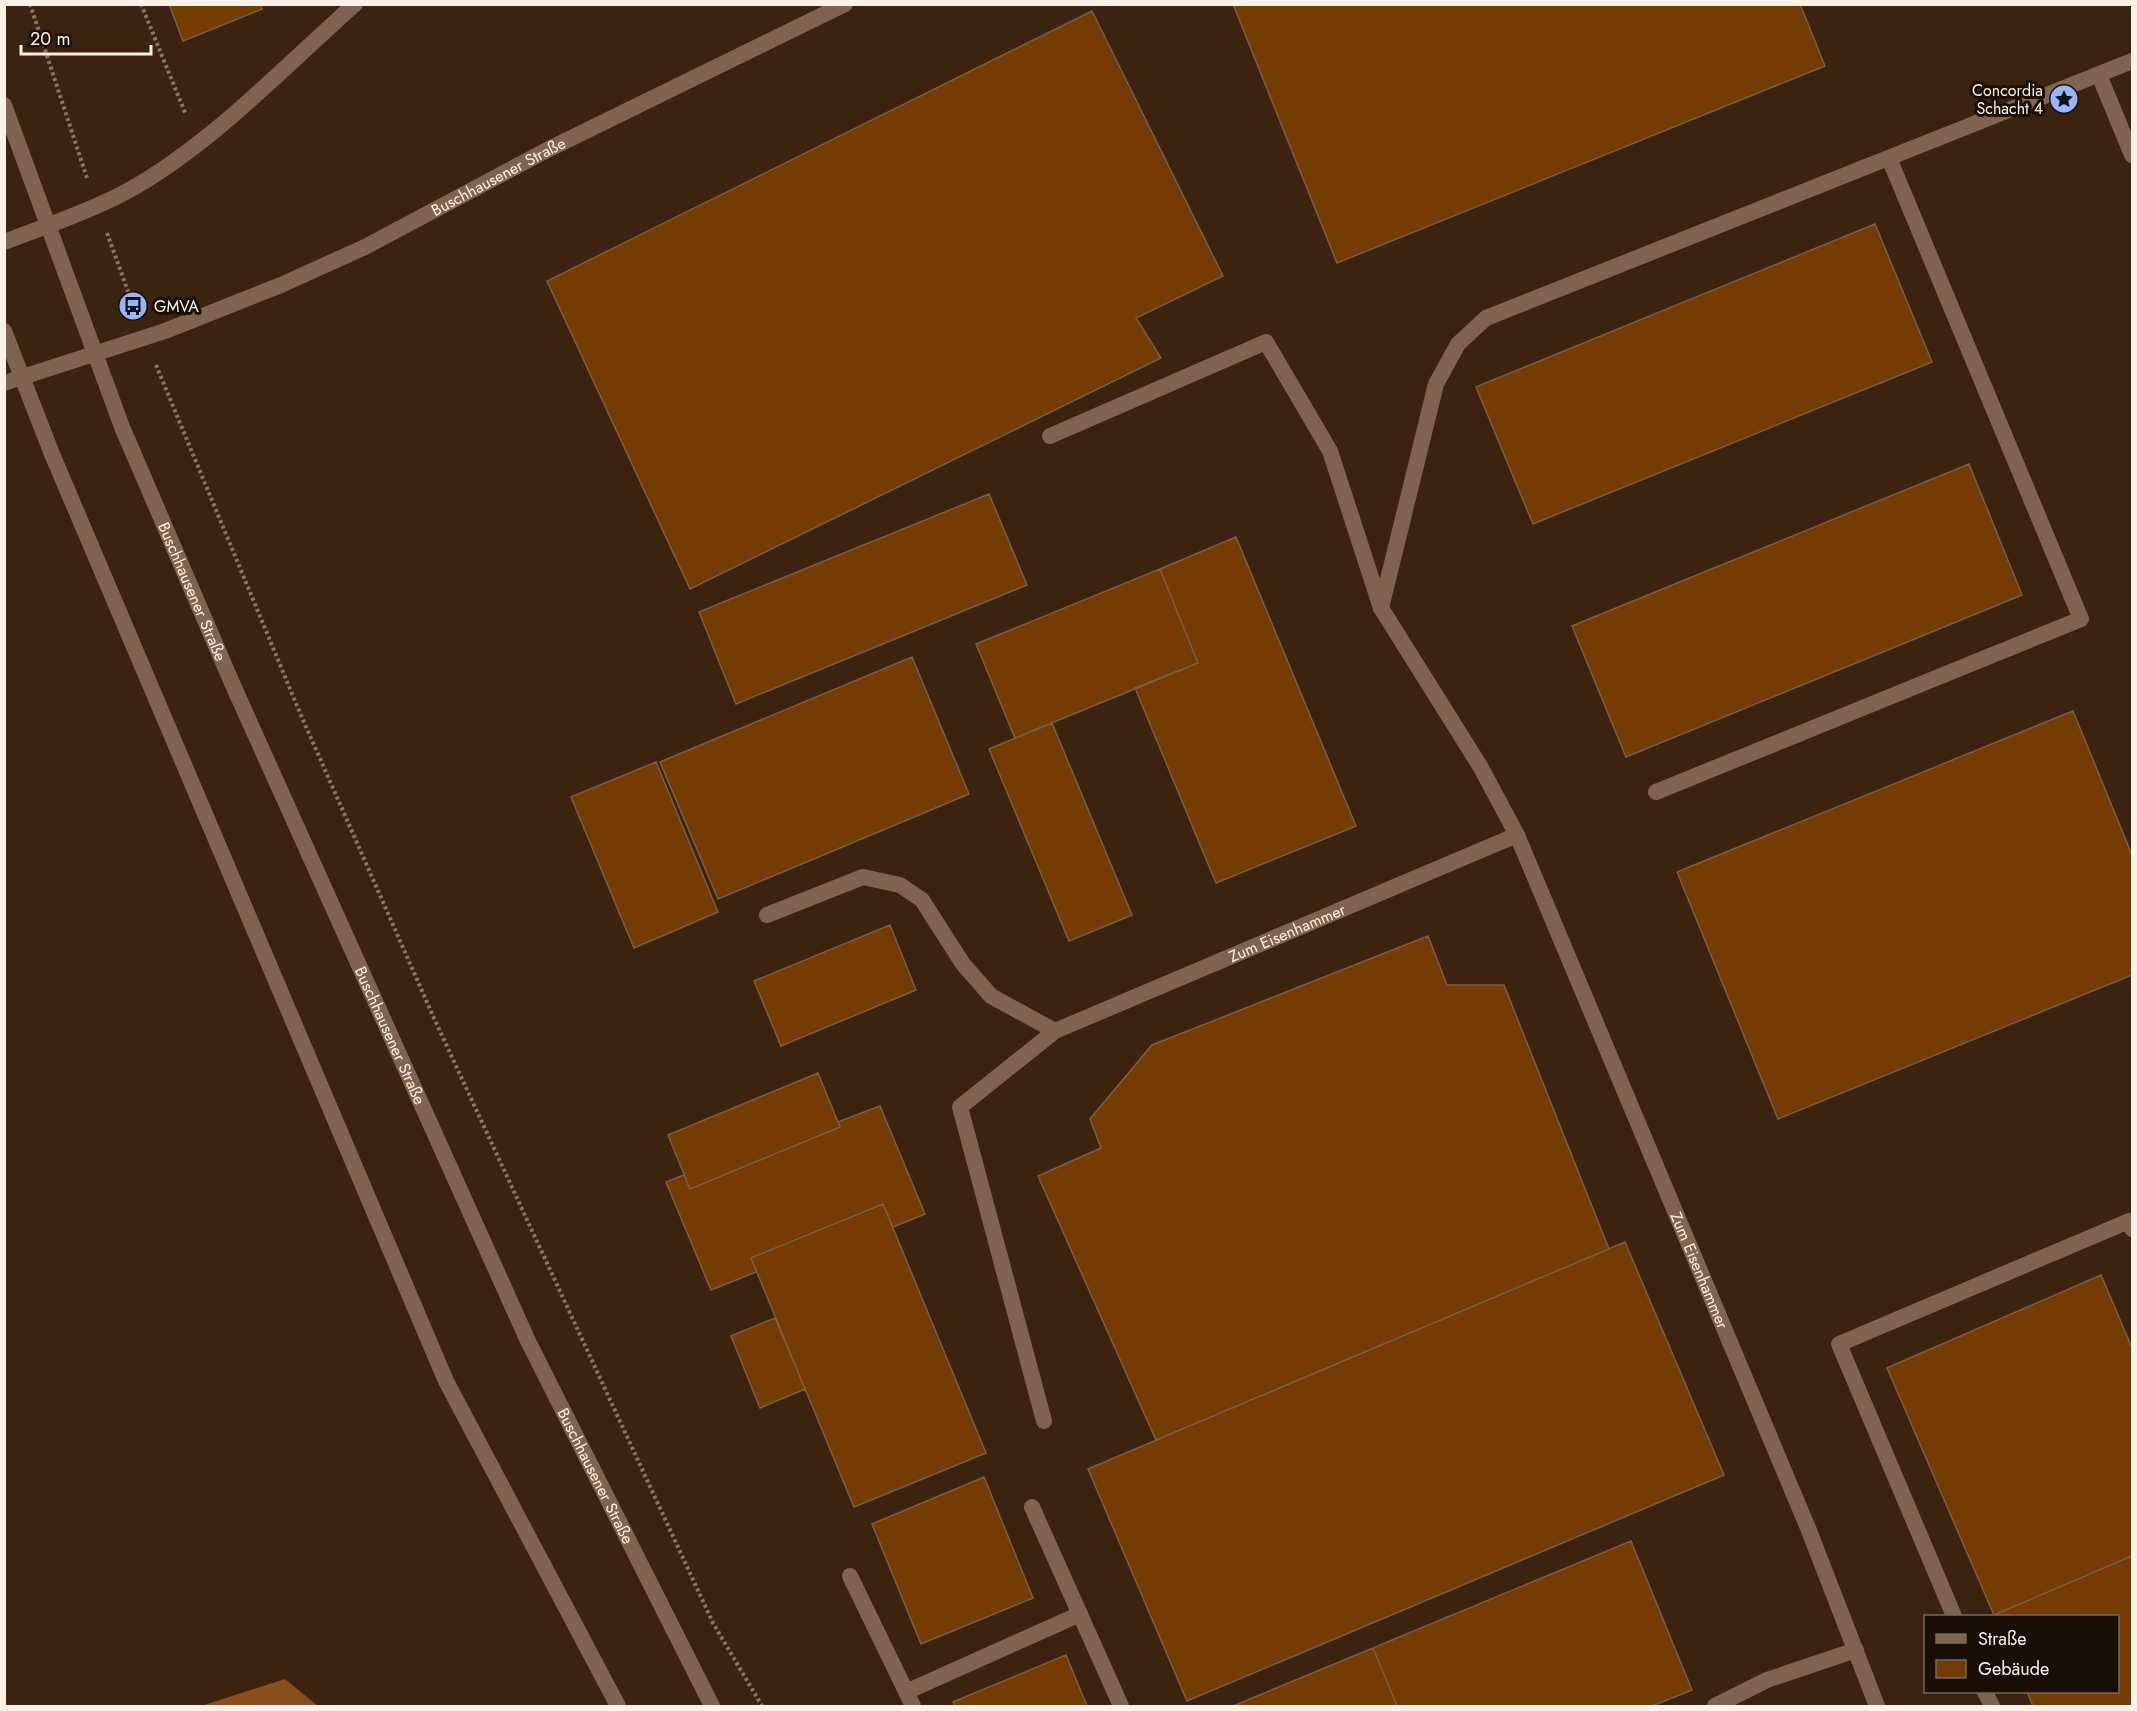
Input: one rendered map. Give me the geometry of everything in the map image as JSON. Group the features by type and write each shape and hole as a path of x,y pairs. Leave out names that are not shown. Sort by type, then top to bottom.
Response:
{"main road":[{"path":"4,242 115,198 198,144 355,4"},
{"name":"Buschhausener Straße","path":"4,383 165,331 280,285 365,247 547,150 845,4"},
{"path":"1382,608 1436,384 1458,344 1486,318 2133,62"},
{"path":"2099,75 2133,155"},
{"name":"Buschhausener Straße","path":"4,105 122,427 232,683 528,1341 711,1707"},
{"path":"1656,792 2081,619 1889,158"},
{"path":"4,331 52,454 446,1381 618,1707"},
{"name":"Zum Eisenhammer","path":"1050,436 1266,342 1330,451 1382,608 1479,766 1517,835 1808,1528 1877,1707"},
{"name":"Zum Eisenhammer","path":"1044,1421 960,1107 1056,1031 1517,835"},
{"path":"767,915 863,877 900,885 922,900 963,964 991,996 1056,1031"},
{"path":"1953,1615 1839,1344 2131,1224"},
{"path":"1032,1507 1122,1707"},
{"path":"850,1576 910,1699 1080,1614"},
{"path":"1715,1707 1767,1680 1856,1650"},
{"path":"1985,1693 1992,1707"}],"path":[{"path":"30,4 88,179"},
{"path":"141,4 198,144"},
{"path":"103,222 137,316"},
{"path":"153,357 172,408 300,713 433,1016 713,1623 762,1707"}],"shaded area":[{"path":"285,1679 318,1706 201,1706"}],"building":[{"path":"169,4 260,4 262,9 183,41"},
{"path":"1233,4 1800,4 1825,66 1337,263"},
{"path":"1092,11 1223,276 1136,318 1161,358 690,589 547,281"},
{"path":"1875,224 1932,362 1533,524 1476,387"},
{"path":"1969,464 2022,595 1626,757 1572,626"},
{"path":"989,494 1027,585 736,704 699,612"},
{"path":"1236,537 1356,826 1216,883 1135,688 1198,663 1160,569"},
{"path":"1160,569 1198,663 1015,738 976,644"},
{"path":"912,657 969,794 718,899 660,762"},
{"path":"2073,711 2132,855 2132,975 1778,1119 1677,872"},
{"path":"1052,723 1132,915 1069,941 989,749"},
{"path":"656,762 718,912 634,948 571,797"},
{"path":"890,925 916,990 781,1046 754,981"},
{"path":"1428,936 1447,985 1504,985 1609,1249 1156,1440 1038,1176 1101,1148 1090,1119 1152,1045"},
{"path":"818,1073 840,1127 690,1189 668,1135"},
{"path":"880,1106 925,1214 893,1227 883,1204 751,1258 756,1272 711,1290 666,1182 684,1175 690,1189 840,1127 838,1122"},
{"path":"883,1204 986,1453 854,1507 751,1258"},
{"path":"1625,1242 1724,1475 1187,1701 1088,1469"},
{"path":"2101,1275 2132,1348 2132,1556 1994,1615 1887,1368"},
{"path":"775,1318 805,1389 760,1408 731,1336"},
{"path":"984,1477 1033,1598 921,1644 872,1524"},
{"path":"1631,1541 1692,1690 1652,1706 1397,1706 1373,1648"},
{"path":"2132,1556 2132,1706 2033,1706 2027,1693 2119,1693 2119,1615 1994,1615"},
{"path":"1373,1648 1397,1706 1233,1706"},
{"path":"1066,1655 1087,1706 955,1706 953,1702"}],"place":[{"name":"Concordia Schacht 4","path":"2064,99"},
{"name":"GMVA","path":"133,306"}]}
